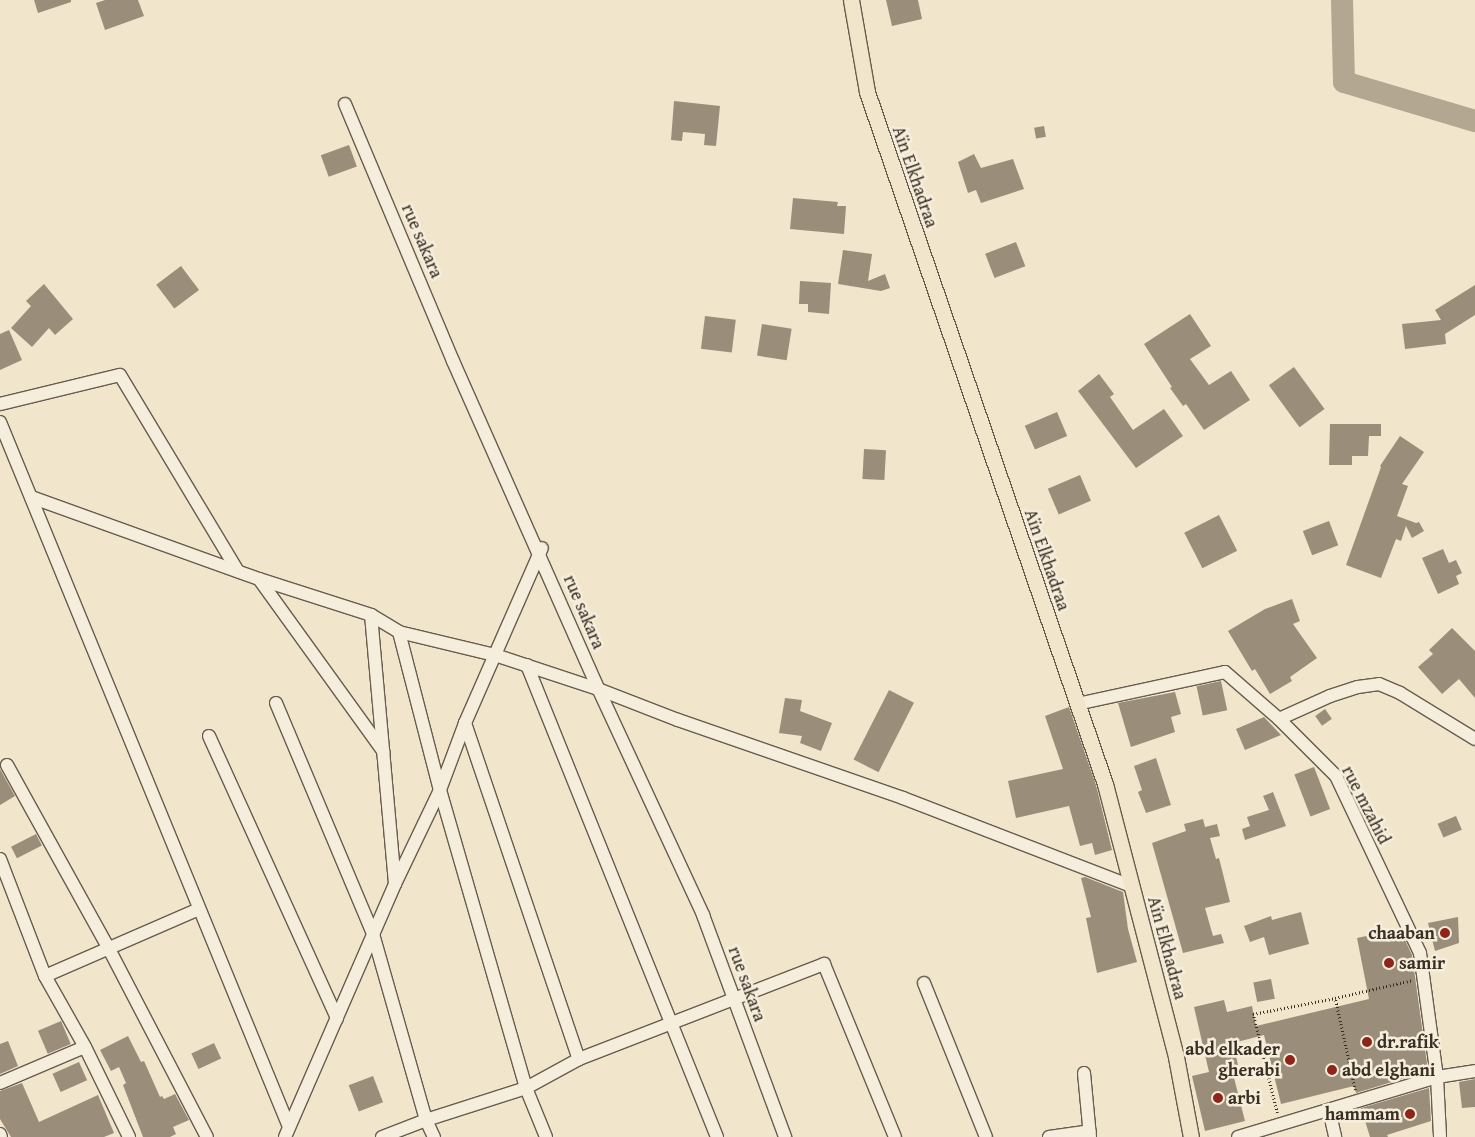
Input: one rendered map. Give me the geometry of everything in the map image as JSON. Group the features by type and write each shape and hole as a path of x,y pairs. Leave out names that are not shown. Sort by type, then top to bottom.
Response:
{"main road":[{"name":"Aïn Elkhadraa","path":"851,0 867,92 1105,784 1176,1057 1191,1137"}],"street":[{"name":"rue sakara","path":"345,104 453,361 542,549 598,689 702,915 785,1137"},
{"path":"0,404 120,375 238,571"},
{"path":"0,422 199,909 287,1132"},
{"path":"31,497 259,579 370,615 399,632 496,655 598,689 678,720 903,798 1131,886"},
{"path":"287,1132 395,884 440,790 465,723 542,549"},
{"path":"259,579 384,752"},
{"path":"370,615 395,884"},
{"path":"399,632 440,790 526,1088 546,1137"},
{"path":"526,665 717,1137"},
{"name":"rue mzahid","path":"1078,704 1225,672 1279,719 1336,776 1420,953 1437,1077 1440,1137"},
{"path":"1279,719 1330,696 1358,687 1379,684 1400,693 1475,739"},
{"path":"276,703 373,934 426,1120 434,1137"},
{"path":"465,723 579,1059"},
{"path":"209,736 337,1018"},
{"path":"7,765 109,949 207,1137"},
{"path":"0,859 45,976 85,1046 129,1137"},
{"path":"45,976 199,909"},
{"path":"382,1137 426,1120 526,1088 579,1059 824,964 895,1137"},
{"path":"924,984 986,1137"},
{"path":"0,1083 85,1046"},
{"path":"1238,1137 1437,1077 1475,1071"},
{"path":"1049,1137 1090,1134 1084,1072"},
{"path":"1329,1110 1335,1137"}],"path":[{"path":"1279,1125 1253,1014 1423,978"},
{"path":"1335,998 1357,1101"}],"building":[{"path":"34,0 71,0 71,2 38,13"},
{"path":"105,0 138,0 144,16 105,30 96,3"},
{"path":"886,0 918,0 922,19 892,26"},
{"path":"674,101 720,106 716,146 704,145 705,134 683,132 682,141 671,140"},
{"path":"1044,126 1046,137 1036,139 1034,128"},
{"path":"349,145 357,167 329,177 321,155"},
{"path":"974,154 981,168 1013,159 1024,189 981,203 976,190 968,193 958,162"},
{"path":"793,198 838,202 837,206 846,206 844,234 790,229"},
{"path":"1016,242 1025,266 995,278 985,254"},
{"path":"843,250 872,254 868,281 885,274 890,288 881,291 838,284"},
{"path":"181,266 199,290 174,309 156,285"},
{"path":"800,281 831,283 829,314 808,312 808,304 799,304"},
{"path":"44,284 73,319 55,335 49,328 32,347 11,328 31,306 26,301"},
{"path":"1475,285 1475,315 1445,334 1446,344 1405,349 1402,324 1441,320 1435,310"},
{"path":"1190,314 1211,346 1190,359 1209,385 1231,371 1250,400 1204,430 1186,404 1183,406 1170,388 1172,387 1144,344"},
{"path":"705,316 736,320 732,353 701,349"},
{"path":"762,324 792,329 787,360 757,356"},
{"path":"9,330 22,360 0,370 0,334"},
{"path":"1294,367 1325,409 1299,427 1269,385"},
{"path":"1099,374 1114,394 1110,397 1133,430 1164,409 1183,436 1136,468 1078,391"},
{"path":"1057,412 1067,436 1035,450 1025,426"},
{"path":"1330,424 1381,424 1381,436 1369,436 1368,456 1352,456 1352,465 1329,465"},
{"path":"1400,436 1424,452 1402,484 1408,486 1397,516 1416,523 1419,522 1424,531 1412,538 1406,526 1401,541 1396,539 1381,578 1346,565 1380,466"},
{"path":"864,449 886,450 884,480 862,479"},
{"path":"1080,475 1091,501 1059,514 1048,489"},
{"path":"1219,515 1237,551 1202,568 1184,533"},
{"path":"1329,521 1338,545 1312,555 1303,531"},
{"path":"1443,549 1449,563 1456,560 1462,573 1456,576 1459,584 1438,594 1422,558"},
{"path":"1292,599 1300,621 1293,624 1317,658 1290,677 1292,681 1270,694 1255,669 1252,671 1228,631 1265,609"},
{"path":"1452,628 1475,651 1475,698 1459,679 1442,694 1418,667 1433,654 1429,650"},
{"path":"1221,681 1227,710 1203,716 1197,686"},
{"path":"889,690 914,703 879,772 854,759"},
{"path":"1175,692 1181,714 1171,717 1175,732 1131,747 1118,703"},
{"path":"785,698 802,700 800,711 832,723 821,751 800,743 802,736 779,733"},
{"path":"1069,707 1096,785 1112,850 1095,855 1092,843 1080,846 1069,806 1016,818 1008,781 1063,769 1045,716"},
{"path":"1325,709 1332,719 1322,726 1315,716"},
{"path":"1264,717 1281,735 1245,750 1236,729"},
{"path":"1156,758 1171,805 1146,813 1138,792 1142,790 1134,766"},
{"path":"1314,767 1330,809 1311,817 1294,775"},
{"path":"0,769 15,796 0,805"},
{"path":"1273,792 1286,826 1245,840 1242,829 1250,826 1247,817 1269,810 1263,796"},
{"path":"1456,816 1462,830 1443,838 1438,824"},
{"path":"1203,819 1205,827 1217,824 1220,836 1210,838 1216,859 1219,858 1230,902 1205,908 1213,936 1221,934 1224,943 1183,953 1152,843 1186,831 1184,824"},
{"path":"36,834 42,846 17,858 11,847"},
{"path":"1085,877 1123,892 1128,929 1137,962 1097,973 1086,918 1091,917 1081,878"},
{"path":"1301,912 1309,944 1269,955 1264,937 1250,942 1244,926 1271,916 1272,920"},
{"name":"chaaban","path":"1458,917 1459,943 1435,951 1428,923"},
{"path":"1400,929 1412,955 1428,1071 1356,1093 1354,1086 1281,1104 1264,1035 1233,1043 1238,1065 1231,1066 1245,1121 1205,1131 1192,1076 1209,1072 1194,1007 1224,1000 1227,1012 1252,1006 1256,1026 1369,999 1357,938"},
{"path":"1271,979 1275,999 1257,1002 1253,982"},
{"path":"61,1021 71,1044 48,1054 38,1031"},
{"path":"128,1036 141,1062 144,1061 160,1097 162,1096 164,1099 175,1094 189,1120 173,1127 176,1134 170,1137 143,1137 123,1085 126,1083 119,1067 111,1071 100,1050"},
{"path":"8,1041 18,1066 0,1074 0,1044"},
{"path":"214,1043 221,1058 199,1069 191,1054"},
{"path":"79,1062 87,1080 61,1092 53,1074"},
{"path":"373,1076 383,1102 359,1111 349,1085"},
{"path":"1475,1079 1475,1107 1462,1108 1459,1082"},
{"path":"22,1083 39,1122 98,1095 114,1133 104,1137 11,1137 0,1119 0,1091"},
{"name":"hammam","path":"1429,1088 1431,1121 1387,1135 1388,1137 1370,1137 1361,1108"}],"waterway":[{"path":"1342,0 1344,82 1475,121"}],"place":[{"name":"chaaban","path":"1445,933"},
{"name":"samir","path":"1389,963"},
{"name":"dr.rafik","path":"1367,1042"},
{"name":"abd elkader gherabi","path":"1290,1060"},
{"name":"abd elghani","path":"1332,1070"},
{"name":"arbi","path":"1218,1098"},
{"name":"hammam","path":"1410,1114"}]}
